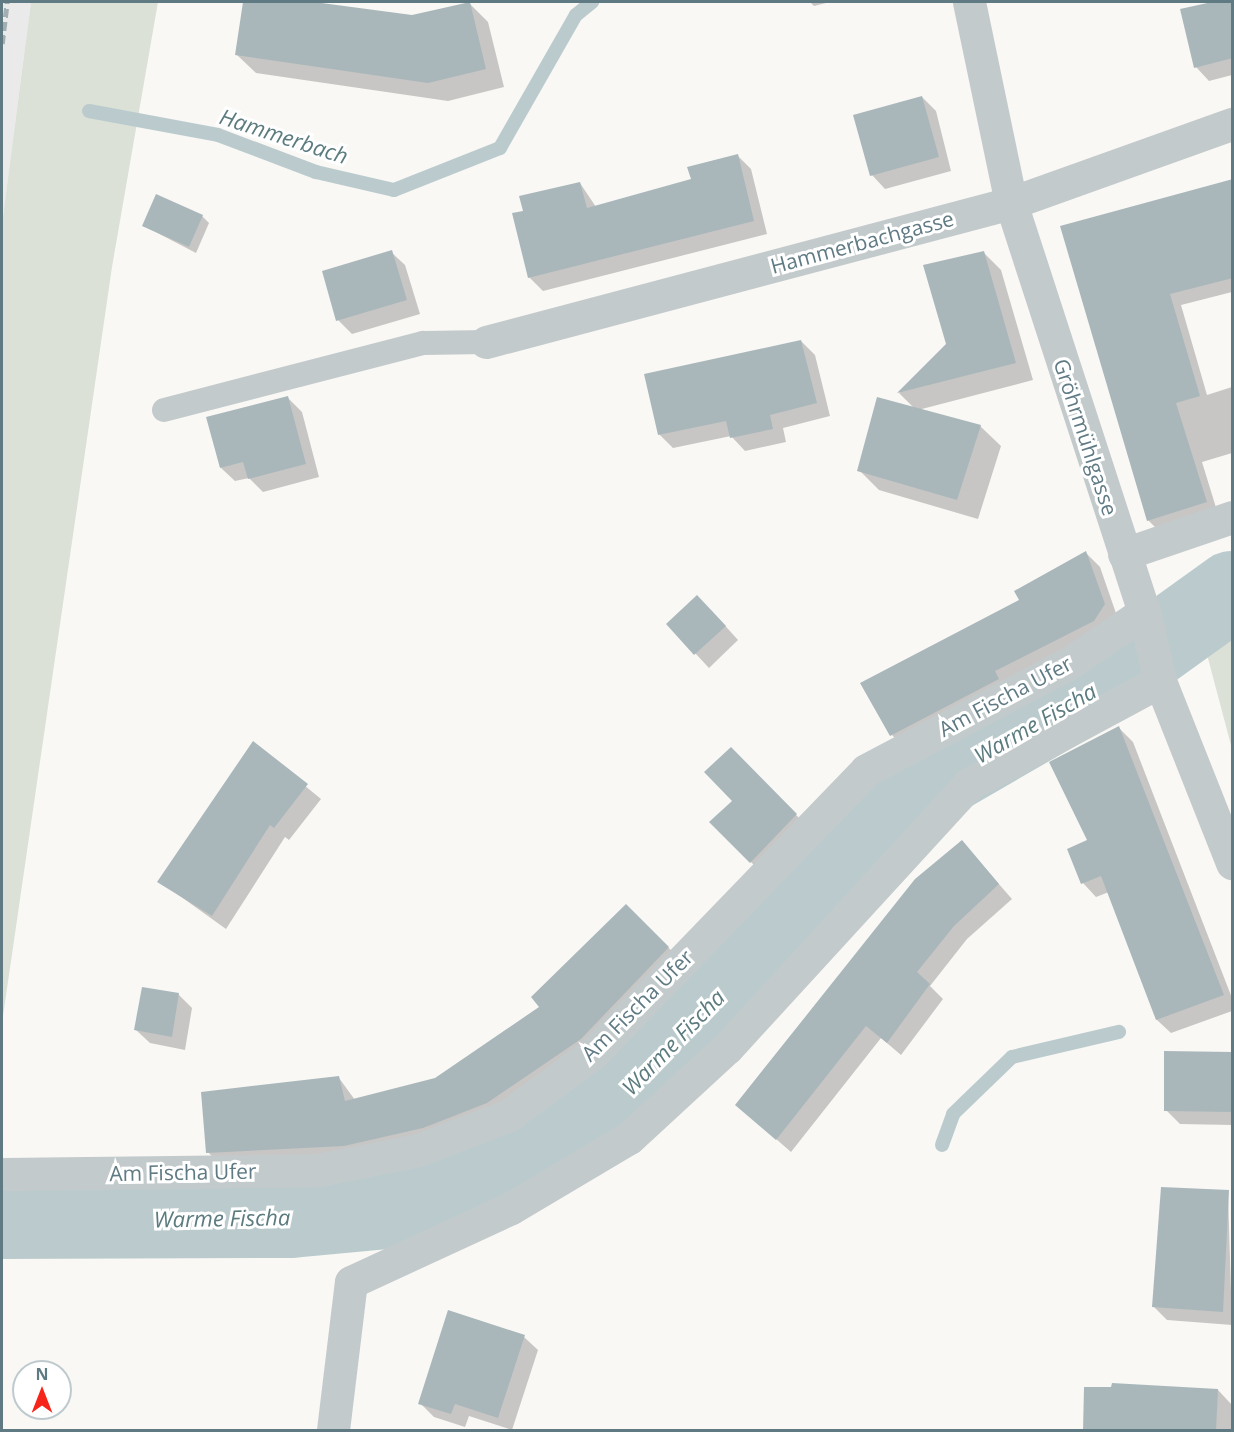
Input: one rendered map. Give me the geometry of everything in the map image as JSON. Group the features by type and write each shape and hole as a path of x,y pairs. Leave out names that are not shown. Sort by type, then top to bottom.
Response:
{"street":[{"name":"Gröhrmühlgasse","path":"969,2 1011,203 1144,612 1161,681 1233,863"},
{"name":"Hammerbachgasse","path":"486,342 1011,203 1233,124"},
{"path":"1124,554 1233,517"},
{"name":"Am Fischa Ufer","path":"2,1174 318,1170 418,1150 509,1115 593,1053 866,770 1071,662 1144,612"},
{"path":"333,1431 351,1282 490,1217 629,1138 727,1048 969,784 1161,681"}],"lane":[{"path":"164,410 423,343 486,342"}],"shaded area":[{"path":"2,2 31,2 2,224"},
{"path":"31,2 158,2 112,267 2,1023 2,224"},
{"path":"1232,621 1232,749 1205,647"}],"building":[{"path":"243,2 314,2 412,15 470,2 486,69 428,83 235,55"},
{"path":"1212,2 1233,2 1233,58 1194,68 1180,9"},
{"path":"922,96 939,157 870,176 853,115"},
{"path":"738,154 754,221 528,278 512,213 523,211 519,196 580,182 587,208 691,179 687,167"},
{"path":"1233,179 1233,278 1170,294 1200,396 1176,403 1207,502 1147,521 1060,226"},
{"path":"156,194 203,215 189,247 142,226"},
{"path":"392,250 407,300 336,321 322,271"},
{"path":"984,251 1016,363 897,393 946,344 923,265"},
{"path":"801,340 817,403 770,415 773,429 730,438 726,421 658,435 644,374"},
{"path":"288,396 306,464 248,479 243,462 220,468 206,417"},
{"path":"877,397 981,425 957,500 857,471"},
{"path":"1086,551 1105,604 1094,621 995,671 999,679 890,736 860,683 1019,600 1014,591"},
{"path":"697,595 726,626 694,655 666,624"},
{"path":"1119,726 1224,995 1156,1020 1101,876 1081,884 1067,849 1087,840 1049,762"},
{"path":"253,741 308,784 274,828 270,825 212,916 157,882"},
{"path":"731,747 797,814 750,863 709,822 732,801 704,772"},
{"path":"962,840 999,884 954,926 917,972 930,984 887,1043 866,1026 776,1140 735,1105 915,879"},
{"path":"626,904 669,947 581,1039 487,1103 423,1128 344,1146 206,1153 201,1092 339,1076 345,1101 435,1078 539,1007 531,997"},
{"path":"142,987 179,993 172,1037 134,1030"},
{"path":"1164,1051 1233,1052 1233,1112 1164,1111"},
{"path":"1161,1187 1229,1190 1223,1312 1152,1307"},
{"path":"448,1310 525,1335 498,1418 455,1404 451,1414 418,1404"},
{"path":"1112,1383 1218,1389 1216,1431 1083,1431 1084,1387 1111,1387"}],"waterway":[{"name":"Hammerbach","path":"89,111 218,135 316,172 394,190 500,148 576,15 592,2"},
{"name":"Warme Fischa","path":"2,1219 291,1218 388,1209 487,1179 561,1140 614,1102 677,1042 866,834 914,793 1101,685 1232,591"},
{"path":"942,1145 953,1114 1012,1057 1119,1032"}],"railway":[{"path":"2,44 7,2"}]}
